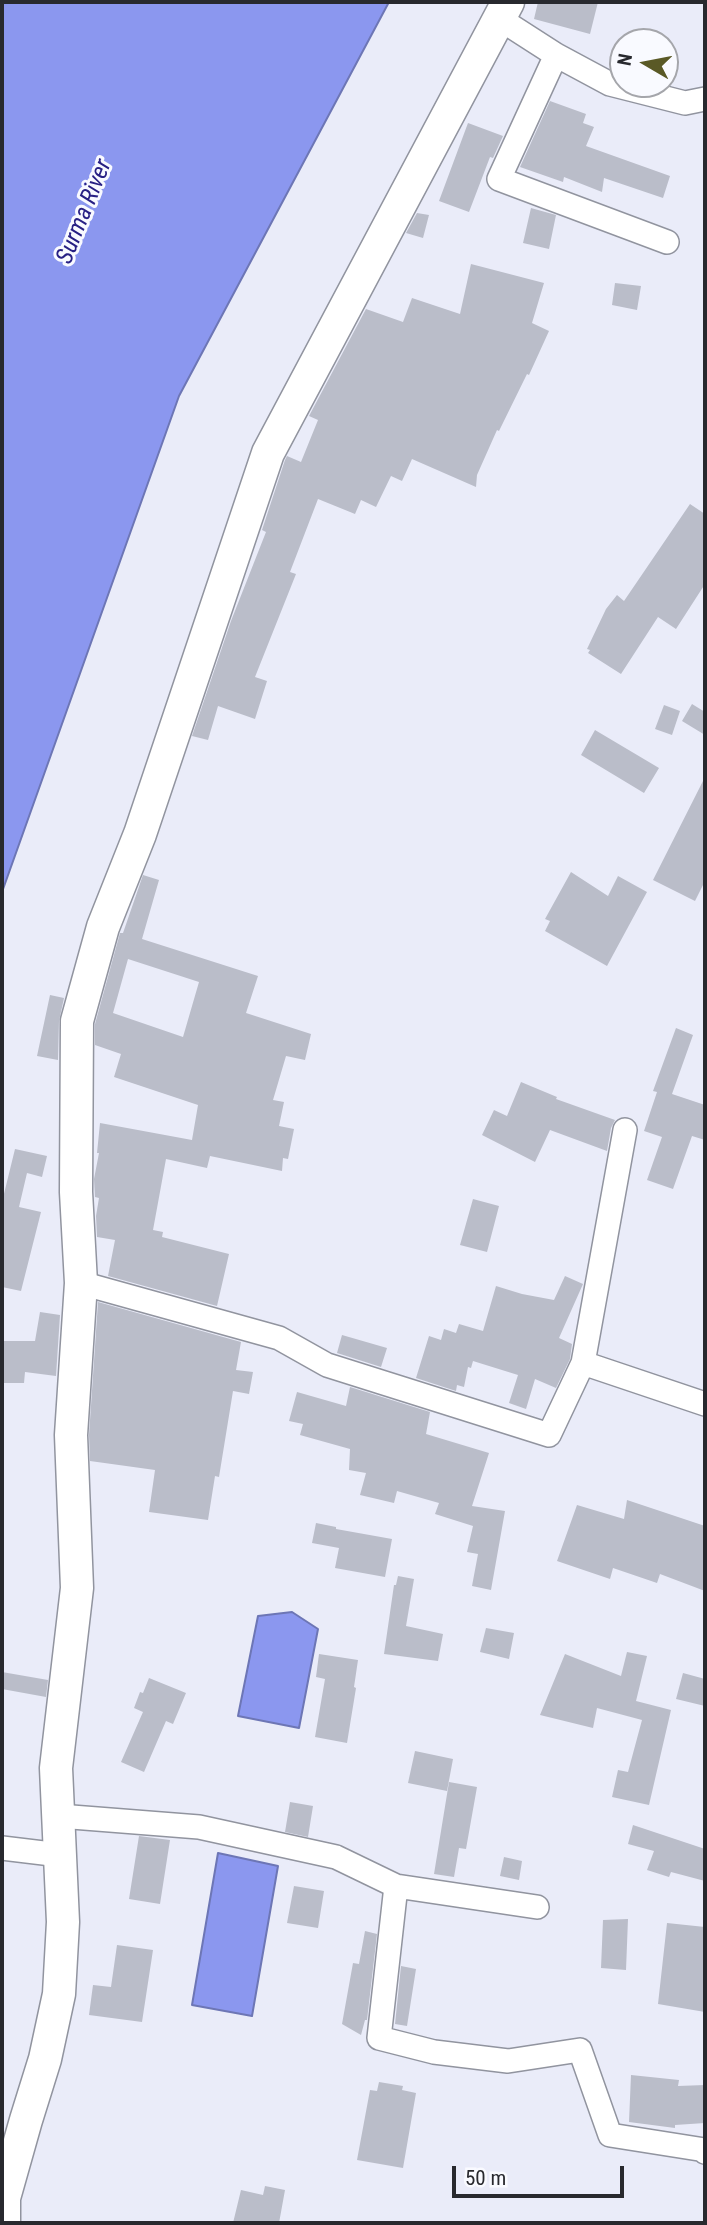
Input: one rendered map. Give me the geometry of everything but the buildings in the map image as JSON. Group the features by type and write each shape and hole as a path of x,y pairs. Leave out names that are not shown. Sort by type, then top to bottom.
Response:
{"street":[{"path":"4,2223 4,2198 46,2059 59,1994 63,1922 56,1768 77,1588 71,1435 81,1283 76,1192 77,1021 103,927 140,834 268,453 504,10 556,55 610,84 685,103 705,99"},
{"path":"556,55 499,179 667,242"},
{"path":"81,1283 279,1338 327,1365 549,1435 583,1363 625,1130"},
{"path":"583,1363 705,1404"},
{"path":"59,1816 199,1827 336,1857 396,1886 537,1907"},
{"path":"2,1848 60,1854"},
{"path":"396,1886 379,2038 435,2052 508,2061 580,2050 610,2135 705,2152"}],"water":[{"name":"Surma River","path":"2,2 389,2 179,396 2,892"},
{"path":"292,1612 318,1629 299,1728 238,1716 258,1616"},
{"path":"218,1853 278,1866 252,2016 192,2005"}]}
